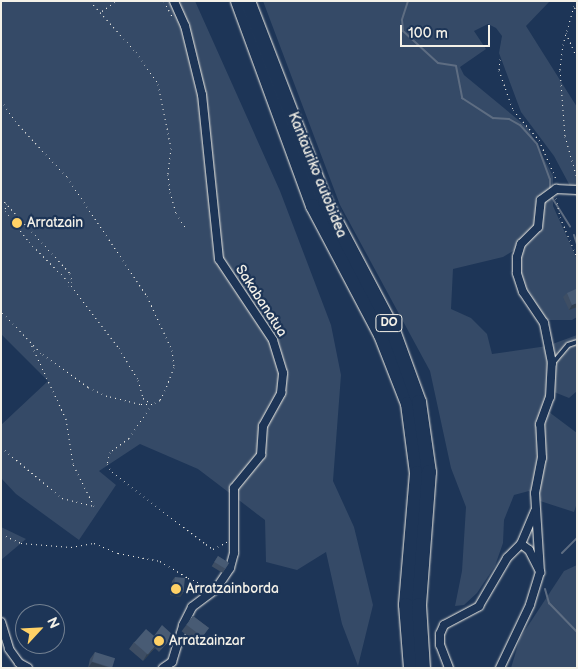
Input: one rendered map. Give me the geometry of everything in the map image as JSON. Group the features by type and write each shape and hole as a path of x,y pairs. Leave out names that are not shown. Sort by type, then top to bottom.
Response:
{"highway":[{"name":"Kantauriko autobidea","path":"238,1 313,206 380,335 408,404 417,473 406,605 411,668"},
{"name":"Kantauriko autobidea","path":"248,1 325,201 392,328 419,402 429,472 419,604 423,668"}],"street":[{"name":"Sakabanatua","path":"163,668 174,665 187,616 192,607 216,589 230,568 234,537 234,488 261,455 263,426 281,393 283,373 272,340 219,259 202,94 185,26 174,1"},
{"path":"500,668 530,605 540,572 535,493 542,458 540,424 550,397 552,365 544,323 523,292 517,273 521,244 538,227 541,200 553,191 577,190"},
{"path":"449,668 440,645 440,634 444,624 479,606 507,558 521,544 536,507"},
{"path":"521,544 529,550 540,572"},
{"path":"1,622 9,649 19,663 28,668"}],"lane":[{"path":"552,365 568,345 577,342"}],"path":[{"path":"90,1 102,11 149,68 158,84 171,148 168,174 170,192 176,213 185,227"},
{"path":"102,11 117,1"},
{"path":"164,1 175,21"},
{"path":"577,13 574,6 566,32 560,77 565,136 577,178"},
{"path":"566,32 577,58"},
{"path":"500,58 499,70 513,110 539,140 556,175 553,191 560,217 577,257"},
{"path":"1,100 15,121 67,177 147,296 163,326 172,350 174,367 160,400 152,404 129,438 110,452 107,464 131,489 213,549 234,537"},
{"path":"1,198 70,273 72,282 68,286"},
{"path":"6,203 5,211 124,356 143,398 152,404"},
{"path":"1,311 30,343 88,387 123,400 152,404"},
{"path":"1,447 62,498 94,506 73,464 66,420 30,343"},
{"path":"1,534 21,542 71,547 94,543 118,554 160,561 188,578 216,589"}],"shaded area":[{"path":"1,1 195,1 280,191 331,325 341,375 333,481 354,527 373,605 358,666 342,624 326,552 297,570 266,562 265,520 198,469 140,444 99,471 116,485 79,540 16,494 1,478 1,425 48,381 1,334"},
{"path":"263,1 550,1 526,26 577,107 577,199 554,156 521,112 499,53 502,36 496,28 488,24 474,31 486,49 460,67 464,75 528,128 553,176 553,206 577,259 577,317 572,320 545,320 526,293 519,273 523,245 503,257 453,269 451,309 471,318 487,334 492,354 547,346 577,335 577,391 569,398 554,392 549,412 577,433 577,503 574,512 540,501 529,491 514,495 504,520 503,543 495,566 477,593 464,605 455,606 462,571 466,507 451,468 430,371 340,205"},
{"path":"1,527 26,539 1,560"},
{"path":"577,565 577,668 511,668 520,638 564,571"}],"building":[{"path":"576,289 577,303 572,305 567,293"},
{"path":"218,556 229,563 225,569 214,562"},
{"path":"175,577 185,578 183,592 174,591"},
{"path":"193,616 209,628 202,637 186,625"},
{"path":"162,625 174,636 162,648 158,643 160,641 154,636"},
{"path":"146,629 160,641 148,654 134,643"},
{"path":"95,652 115,658 112,668 92,662"}],"waterway":[{"path":"408,1 402,20 403,31 438,63 456,66 462,98 493,118 509,119 520,125 537,144 550,179 550,189"},
{"path":"551,196 570,226"},
{"path":"574,235 577,244"},
{"path":"562,553 577,538"},
{"path":"545,589 549,603 577,632"}],"place":[{"name":"Arratzain","path":"17,223"},
{"name":"Arratzainborda","path":"176,589"},
{"name":"Arratzainzar","path":"159,641"}]}
